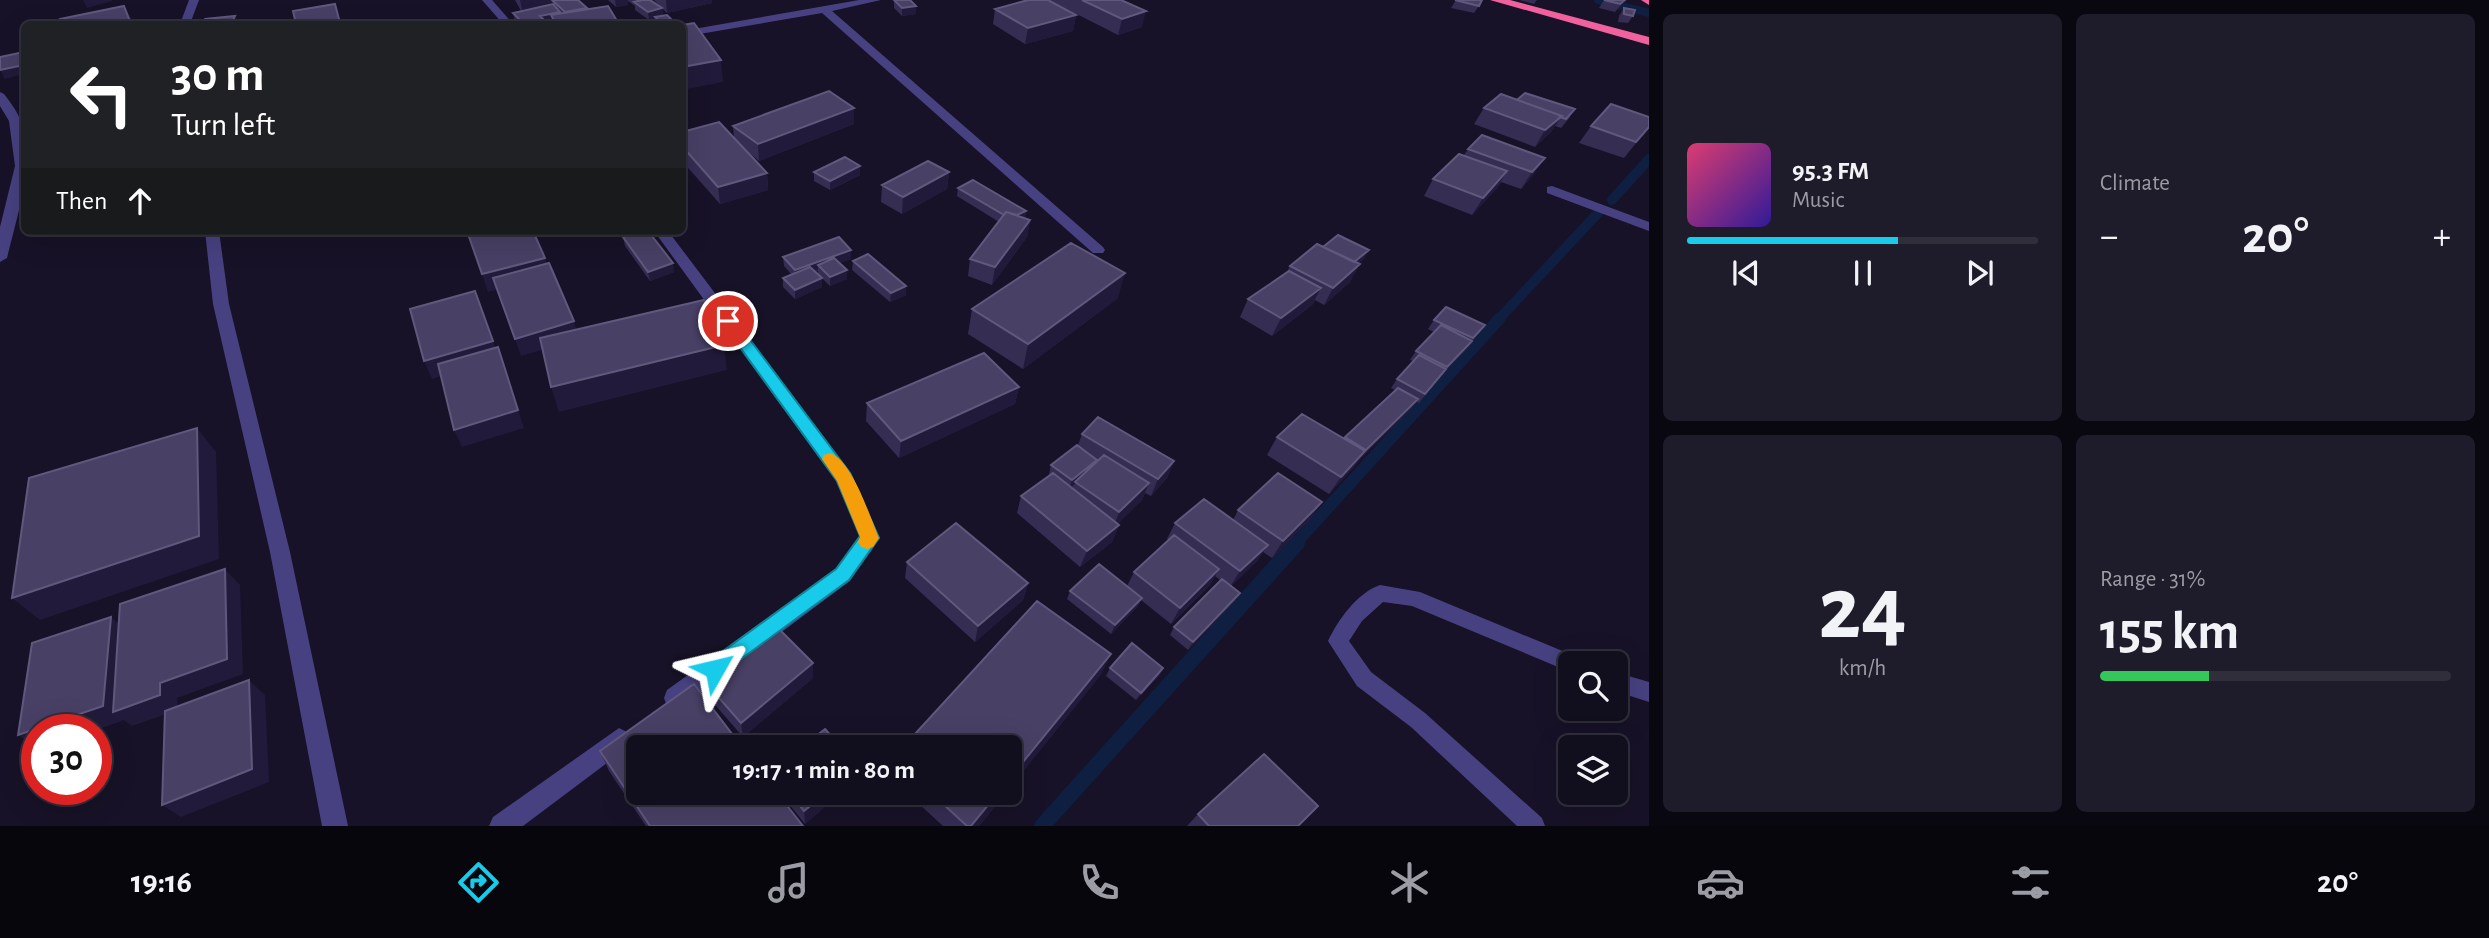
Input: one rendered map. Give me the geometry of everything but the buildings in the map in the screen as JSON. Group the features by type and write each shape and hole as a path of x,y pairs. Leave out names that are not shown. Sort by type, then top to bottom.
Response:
{"highway":[{"path":"1496,0 1649,41"}],"street":[{"path":"186,21 194,0"},
{"path":"487,0 505,21"},
{"path":"686,33 874,0"},
{"path":"824,9 1098,250"},
{"path":"0,96 16,121 21,166 0,258"},
{"path":"1552,190 1580,198 1649,226"},
{"path":"212,235 221,304 280,552 335,826"},
{"path":"656,713 843,575 870,538 844,478 664,235"},
{"path":"502,826 634,729"}],"lane":[{"path":"1534,826 1418,720 1364,679 1338,641 1354,615 1380,593 1413,598 1558,658"},
{"path":"1628,685 1649,692"}],"waterway":[{"path":"1598,0 1649,13"},
{"path":"1612,200 1649,159"},
{"path":"1498,320 1598,213"},
{"path":"1295,544 1500,318"},
{"path":"1042,826 1297,543"}],"slow traffic":[{"path":"830,459 844,478 870,538 867,542"}],"route":[{"path":"715,669 843,575 870,538 844,478 728,321"}]}
